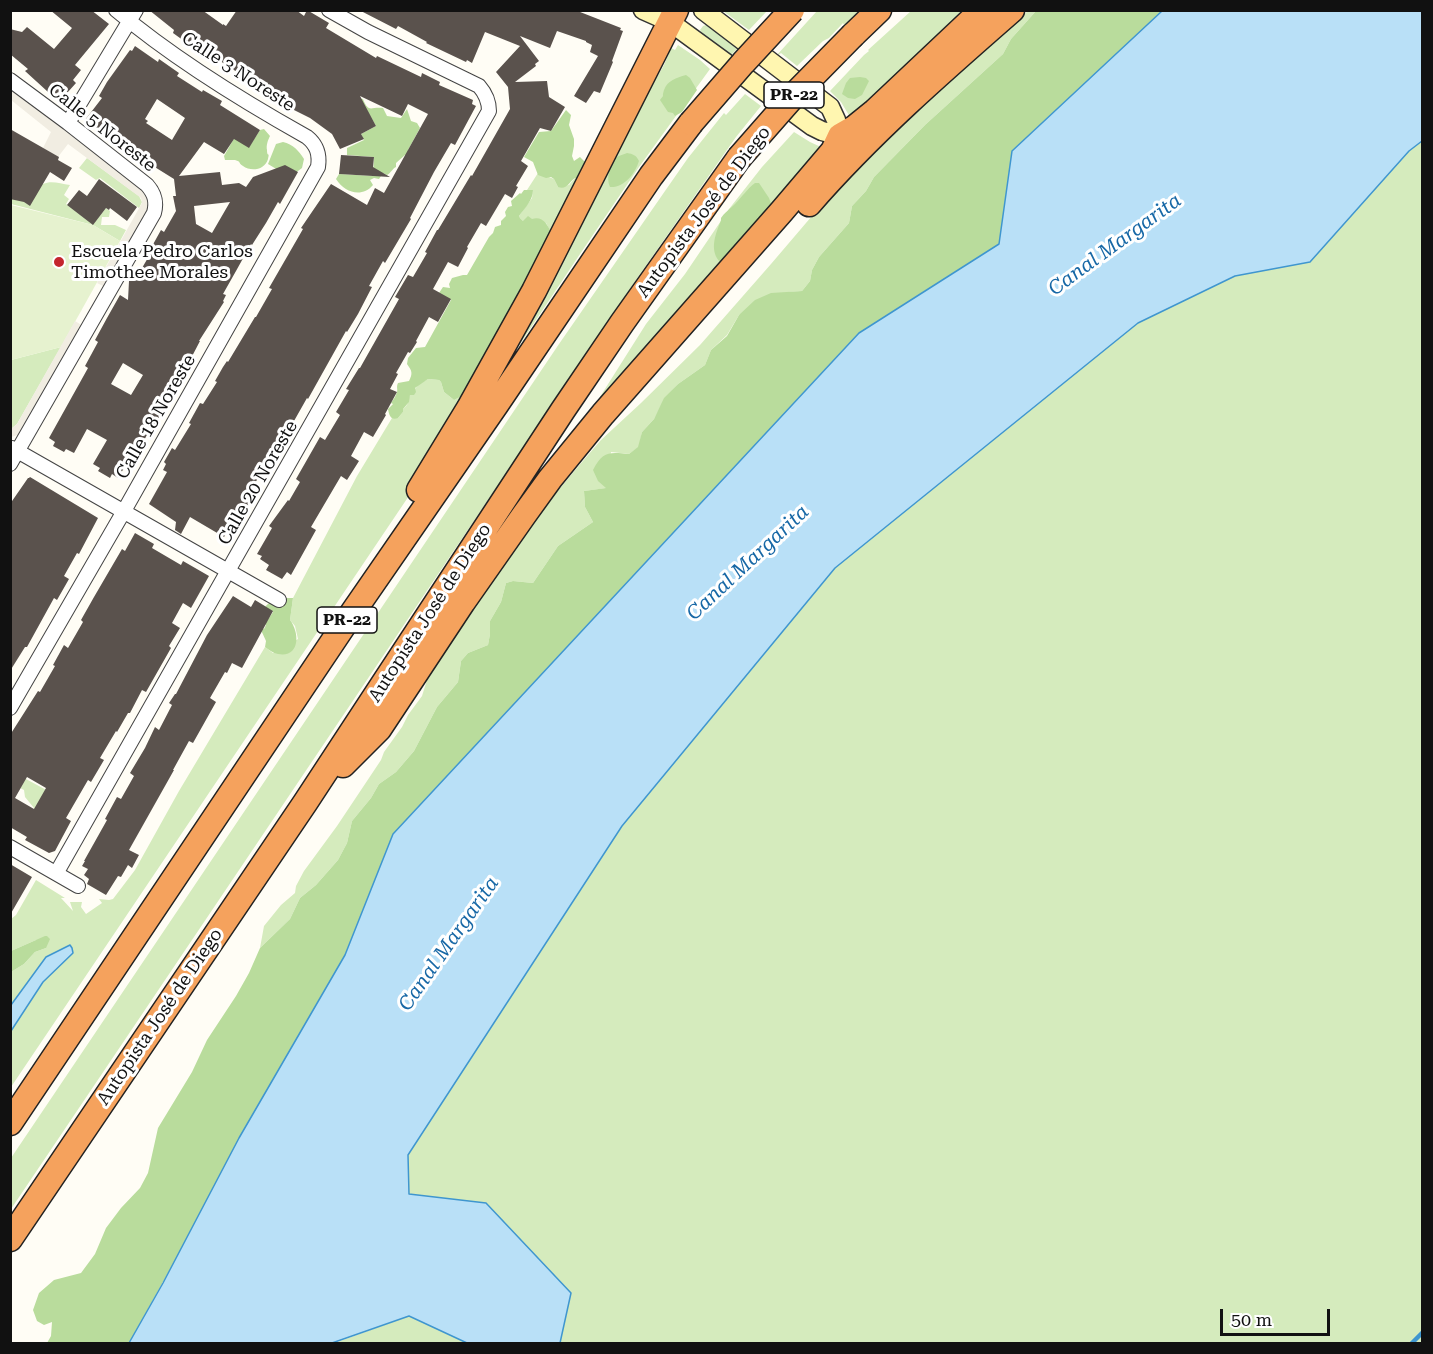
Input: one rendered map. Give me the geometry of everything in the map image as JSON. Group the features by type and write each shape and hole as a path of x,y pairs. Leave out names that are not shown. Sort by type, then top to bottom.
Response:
{"highway":[{"name":"PR-22","path":"10,1123 344,625 651,176 691,123 792,10"},
{"name":"Autopista José de Diego","path":"10,1239 305,803 622,323 739,158 796,93 879,10"},
{"path":"305,803 379,729 463,602 550,480 603,414 833,152 840,136 875,111 982,10"},
{"path":"524,515 552,489 867,142 937,75 1012,10"},
{"path":"344,625 364,569 423,484 470,408 539,280 673,16"}],"main road":[{"path":"643,10 673,16 813,126 840,136 830,107 703,10"}],"street":[{"name":"Calle 3 Noreste","path":"116,10 133,16 211,80 313,142"},
{"name":"Calle 20 Noreste","path":"57,873 489,111 487,97 479,86 368,32 329,10"},
{"path":"68,123 133,16"},
{"name":"Calle 5 Noreste","path":"10,80 147,185 154,196 156,207 14,449"},
{"name":"Calle 18 Noreste","path":"11,707 315,175 319,158 318,149 313,142"},
{"path":"10,464 14,449 279,600"},
{"path":"10,847 78,886"}],"green space":[{"path":"723,11 767,11 749,30"},
{"path":"817,11 859,11 797,66 781,53 776,57 776,56"},
{"path":"911,11 970,11 890,86 850,117 841,102 830,91 868,50"},
{"path":"1028,11 1036,11 1011,39 1003,54 925,125 874,177 866,191 852,206 849,223 819,257 812,270 810,281 802,291 789,292 739,315 727,335 711,350 705,365 678,384 665,398 654,419 642,432 639,447 629,454 611,452 607,488 584,491 585,507 593,522 558,546 533,583 513,581 506,583 501,602 490,621 488,645 468,653 461,661 458,682 437,707 414,751 396,772 379,784 352,821 347,843 338,860 316,885 300,898 290,919 260,948 264,926 281,905 295,893 304,871 381,760 422,696 427,680 448,640 546,505 601,440 700,345 835,189 969,60"},
{"path":"1036,11 1162,11 1012,151 999,244 859,333 393,834 345,955 129,1343 47,1343 51,1336 52,1322 44,1325 37,1321 33,1310 39,1293 54,1280 81,1273 95,1254 106,1228 140,1188 148,1173 158,1128 192,1072 207,1040 236,996 260,948 290,919 300,898 316,885 338,860 347,843 352,821 379,784 396,772 414,751 437,707 458,682 461,661 468,653 488,645 490,621 501,602 506,583 513,581 533,583 558,546 593,522 585,507 584,491 606,488 598,481 593,470 600,459 611,453 629,454 638,447 642,432 654,419 664,398 678,384 705,365 711,350 727,336 739,315 755,300 771,293 802,291 810,281 812,270 819,257 849,223 852,206 866,191 874,177 925,125 1003,54 1011,39"},
{"path":"706,25 711,26 739,47 729,57 705,38 700,30"},
{"path":"678,45 710,69 639,167 492,386 671,48 675,50"},
{"path":"686,75 697,90 682,112 675,116 668,112 660,100 670,82"},
{"path":"860,77 869,81 862,95 855,99 842,94 850,78"},
{"path":"745,94 761,106 736,137 638,277 11,1209 11,1158 559,344 688,158 724,113 726,115"},
{"path":"359,98 363,99 369,108 383,108 387,116 401,118 407,109 411,121 417,123 420,128 408,150 411,158 405,155 387,175 383,173 379,179 370,180 373,185 359,193 344,188 336,179 339,174 373,176 374,157 347,155 347,148 364,140 361,134 376,126"},
{"path":"566,110 571,115 569,125 574,139 572,156 574,161 580,157 586,163 580,179 575,178 561,188 551,177 538,175 533,162 524,157 539,132 551,131"},
{"path":"264,129 270,136 267,146 269,157 264,166 250,169 235,160 225,160 224,156 236,135 249,147 260,130"},
{"path":"794,132 821,147 601,407 598,400 646,324 685,274 729,209 762,167"},
{"path":"1422,141 1422,1343 560,1343 571,1293 486,1203 409,1194 408,1155 622,826 835,568 1138,323 1235,276 1310,262 1409,151"},
{"path":"283,142 295,148 304,159 302,168 294,174 278,170 268,164 276,144"},
{"path":"627,153 637,157 639,161 637,166 624,183 610,187 608,176 610,167 617,157"},
{"path":"87,158 139,196 142,202 139,208 100,178 96,180 79,168"},
{"path":"23,172 43,184 53,182 70,185 64,195 69,199 66,204 93,224 106,208 110,211 109,217 102,217 101,225 115,225 126,230 120,241 93,225 11,204"},
{"path":"538,173 554,179 558,187 569,185 575,178 580,179 552,234 546,223 523,221 519,216 532,198 533,190 527,190"},
{"path":"755,183 759,183 773,209 721,263 714,249 721,218"},
{"path":"524,190 533,190 533,194 519,216 520,218 523,221 528,216 542,220 552,234 472,391 454,400 444,392 439,380 428,379 415,388 416,392 410,395 409,402 398,418 392,418 388,409 393,404 391,403 397,393 398,383 409,381 411,376 411,370 407,364 408,358 416,348 425,347 451,300 439,293 443,287 450,288 452,278 467,275 495,227 501,225 501,221 506,216 505,212 508,207 512,206 511,201"},
{"path":"11,205 93,225 120,241 61,347 11,360"},
{"path":"61,347 17,424 11,429 11,360"},
{"path":"428,379 439,380 444,392 454,400 464,395 425,472 11,1087 11,1031 43,982 73,953 70,945 46,957 11,1005 11,972 24,964 35,952 46,948 36,940 11,951 11,919 16,915 36,880 65,898 61,898 73,911 70,902 82,902 81,907 86,914 102,903 99,899 113,899 135,870 265,647 273,653 298,639 295,626 290,620 293,598 357,476 392,418 398,418 408,403 410,395 419,384"},
{"path":"293,598 290,620 295,631 296,643 291,652 278,654 265,647 266,641 261,630 264,629 273,612 265,607 267,604"},
{"path":"24,778 52,793 26,837 27,822 34,808 25,797 24,790 20,788"},
{"path":"45,936 50,939 46,948 35,952 24,964 11,972 11,951"},
{"path":"409,1316 467,1343 332,1344"}],"shaded area":[{"path":"10,88 149,192 150,208 105,287 97,283 142,203 141,198 68,144 58,157 43,148 51,132 11,100"},
{"path":"75,321 83,326 22,432 11,437 11,429 17,424"}],"water":[{"name":"Canal Margarita","path":"1162,11 1422,11 1422,141 1409,151 1310,262 1235,276 1138,323 835,568 622,826 408,1155 409,1194 486,1203 571,1293 560,1343 467,1343 409,1316 332,1343 129,1343 239,1138 345,955 393,834 859,333 999,244 1012,151"},
{"path":"70,945 73,953 43,982 11,1031 11,1005 46,957"}],"building":[{"path":"50,10 91,10 109,24 75,65 81,70 73,80 76,83 59,102 25,71 28,69 10,54 10,29 22,32 27,27 54,49 72,28"},
{"path":"149,10 202,10 226,26 237,10 296,10 304,16 307,10 329,23 326,28 376,58 377,56 421,77 422,73 440,82 439,85 473,100 472,104 476,106 455,145 451,143 434,172 411,219 385,263 383,261 369,286 372,287 358,314 250,492 254,495 241,518 237,516 224,537 190,517 181,534 175,530 176,522 149,504 167,472 163,470 166,464 164,462 172,448 175,450 191,424 189,423 200,403 203,404 217,382 215,381 223,367 272,289 269,288 303,229 301,228 331,184 367,205 375,188 384,193 428,114 408,104 402,116 360,96 376,126 361,134 364,139 340,149 332,134 310,118 242,79 243,76 205,51 193,44 191,46 173,33 174,30"},
{"path":"359,10 575,10 621,28 620,30 623,31 600,93 594,91 586,103 574,96 598,56 590,52 592,45 557,31 550,48 520,36 539,61 515,82 547,81 549,97 565,107 551,131 540,128 521,161 528,166 512,198 505,194 486,226 481,223 458,267 448,262 433,289 451,299 438,322 429,317 417,342 410,353 408,352 396,373 398,374 390,389 397,392 386,415 373,437 364,432 351,456 359,461 347,480 341,476 311,527 316,530 291,575 287,572 282,579 266,570 269,565 260,559 262,556 257,554 272,528 269,526 289,501 300,482 296,479 320,437 325,440 340,415 336,412 349,390 346,389 399,299 395,297 408,275 413,277 437,230 472,176 510,109 508,87 496,72 520,46 485,32 472,63 467,60 466,62 426,43 398,26 396,29"},
{"path":"135,46 158,62 159,59 179,73 177,76 202,92 203,90 222,101 220,105 260,130 249,148 234,139 224,154 204,142 179,176 220,172 222,185 239,183 246,187 253,177 285,165 298,172 280,204 278,202 251,244 223,294 226,295 224,302 159,411 162,413 148,436 135,454 133,453 118,478 112,474 110,478 98,471 100,468 93,464 107,440 87,429 74,453 66,449 64,452 53,446 55,442 49,438 88,368 85,366 98,342 95,340 107,318 120,295 128,300 129,281 134,273 138,275 161,230 164,232 176,211 173,196 176,196 174,179 137,156 139,152 119,137 116,140 85,120 102,98 99,96 107,82 130,50 132,51","holes":["157,99 185,118 172,140 146,123 148,121 145,119","230,202 212,233 196,224 194,206","123,363 143,375 131,395 111,384"]},
{"path":"10,129 59,157 58,160 72,168 64,181 50,172 30,206 10,199"},
{"path":"341,155 374,157 373,167 390,177 339,174"},
{"path":"99,179 137,207 127,221 110,208 109,210 106,208 93,225 67,205 79,190 87,196"},
{"path":"30,477 98,518 79,554 77,553 64,576 69,579 57,600 54,598 27,647 10,671 10,504"},
{"path":"135,533 154,544 152,548 181,565 183,561 209,576 191,608 183,603 172,623 180,628 169,646 171,648 146,692 142,690 130,713 116,731 100,758 104,760 91,782 88,780 66,818 71,821 55,851 49,853 25,840 27,837 10,827 10,735 38,691 40,692 64,645 68,648 83,622 81,620 122,549 125,551","holes":["27,777 46,788 34,809 15,798"]},
{"path":"233,596 251,607 255,600 273,611 242,668 232,663 227,673 225,672 210,698 216,702 193,743 189,741 129,850 139,855 132,868 128,865 106,895 87,884 89,879 84,875 88,869 82,866 84,861 117,797 121,799 134,776 130,773 155,727 159,730 172,705 169,703 207,635"},
{"path":"10,864 32,877 10,915"}],"waterway":[{"path":"1411,1344 1422,1333"}],"place":[{"name":"Escuela Pedro Carlos Timothee Morales","path":"59,262"}]}
